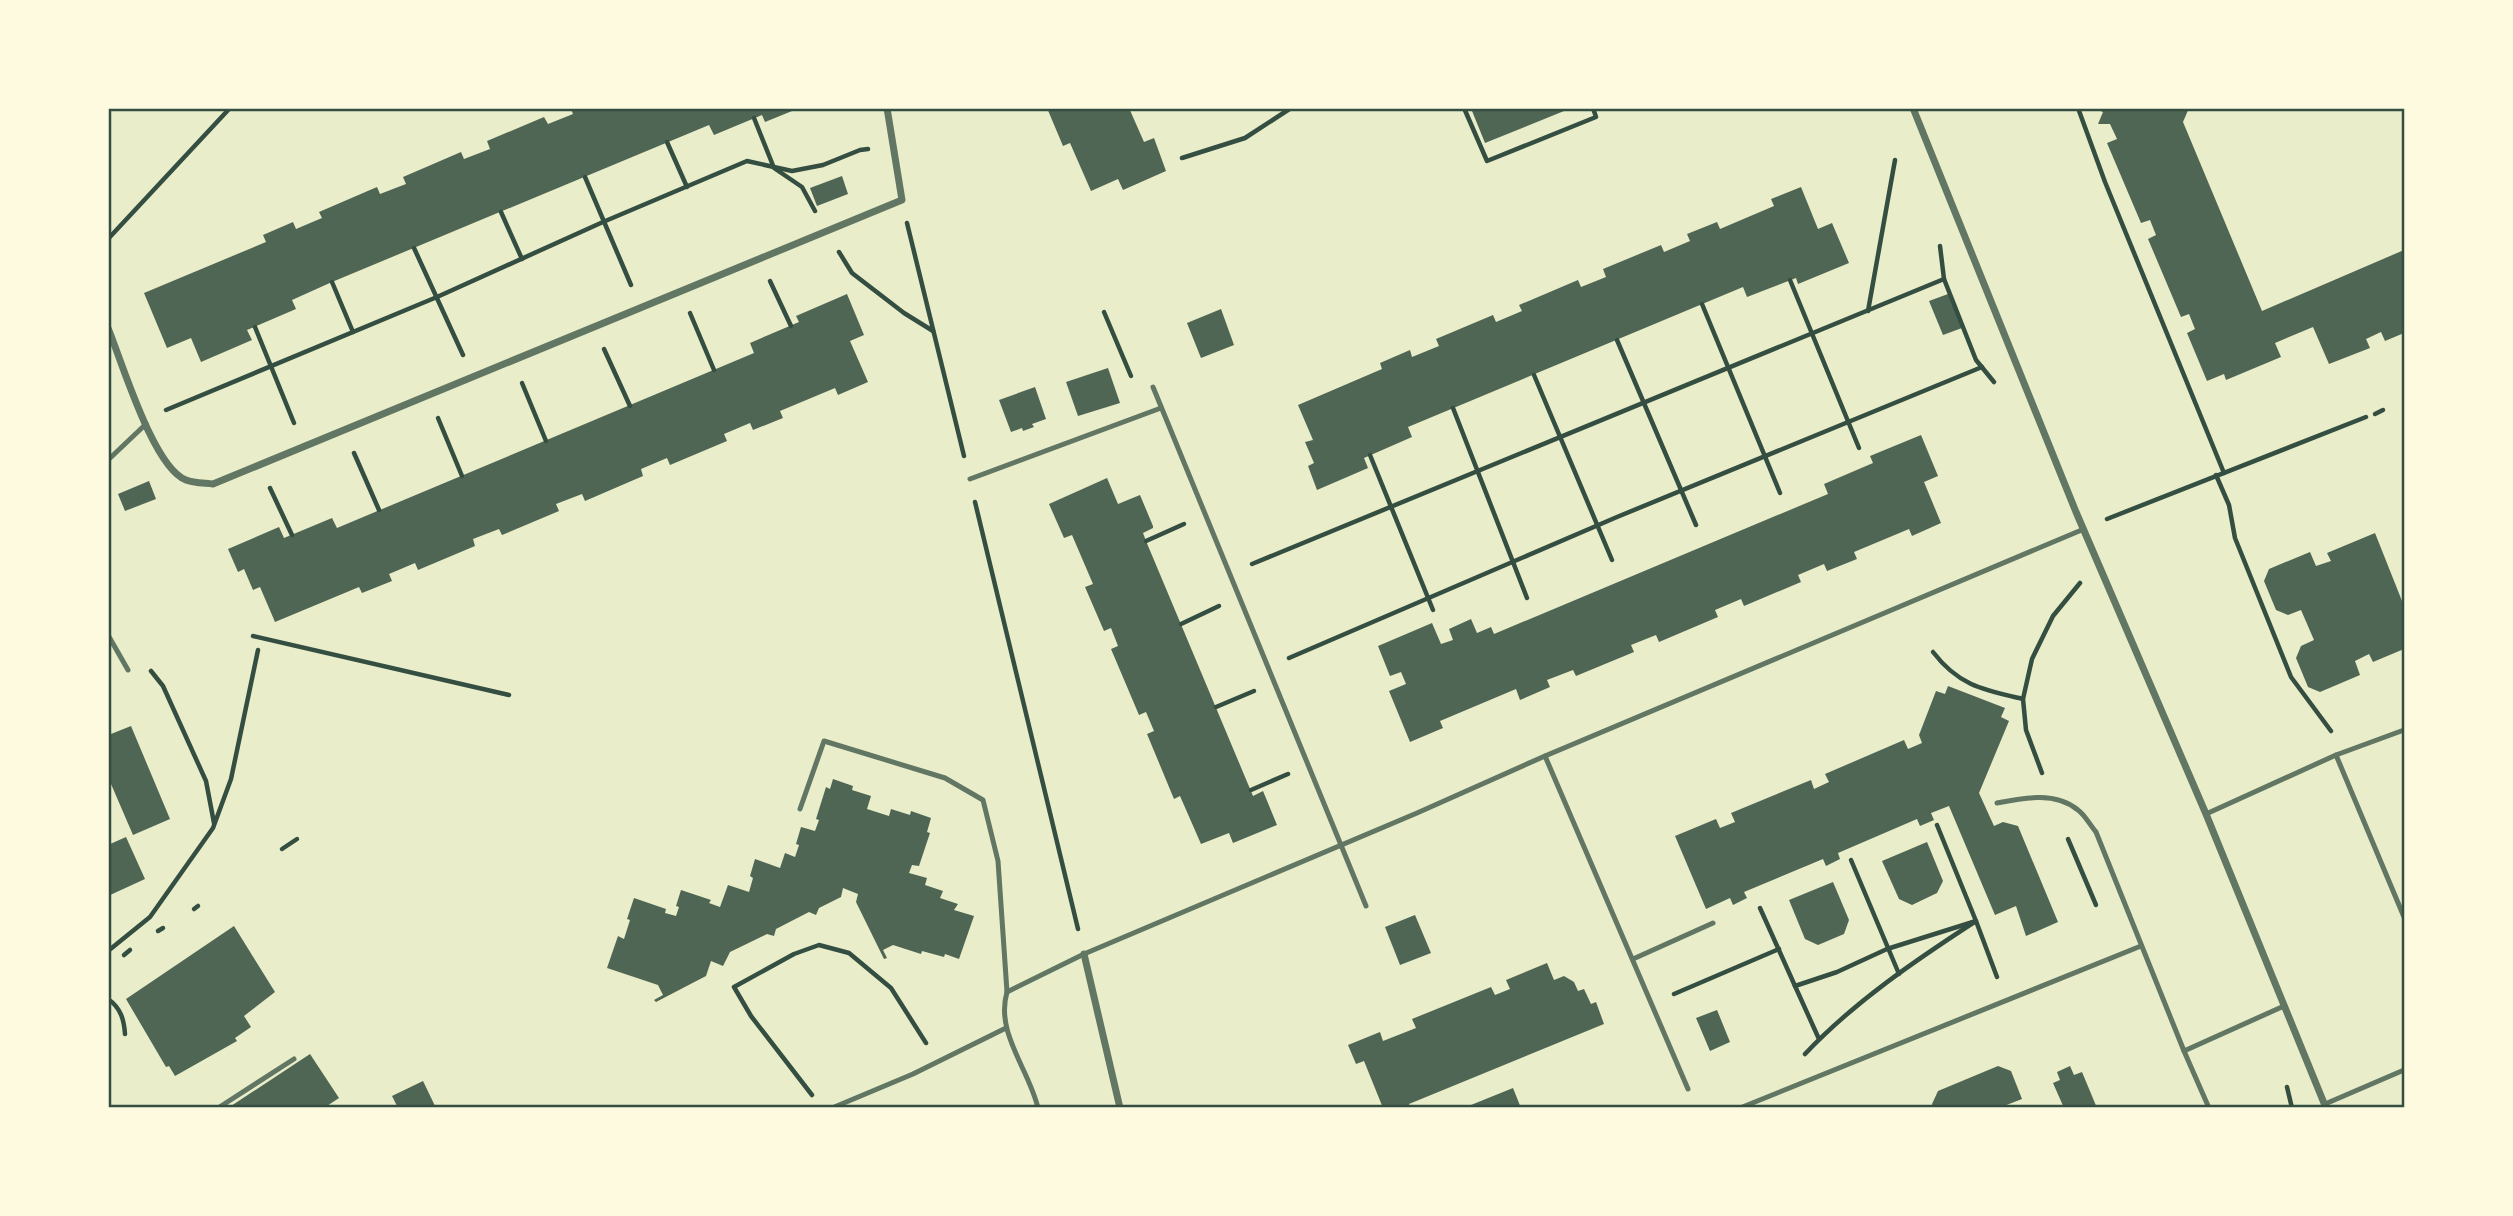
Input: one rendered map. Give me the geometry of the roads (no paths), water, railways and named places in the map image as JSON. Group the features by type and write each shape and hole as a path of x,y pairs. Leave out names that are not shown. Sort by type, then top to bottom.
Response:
{"street":[{"path":"108,328 146,425 162,458 185,480 213,484 902,200 887,108"},
{"path":"1913,108 2084,529 2206,814 2326,1106"},
{"path":"1084,954 1121,1108"}],"lane":[{"path":"1154,390 1366,906"},
{"path":"970,479 1161,408"},
{"path":"108,460 146,425"},
{"path":"1007,992 1084,954 2084,529"},
{"path":"108,635 128,670"},
{"path":"2206,814 2336,755 2404,730"},
{"path":"800,809 824,741 945,778 982,800 998,861 1007,992 1003,1006 1006,1028 1038,1108"},
{"path":"2336,755 2404,917"},
{"path":"1545,756 1688,1090"},
{"path":"1997,803 2023,798 2051,798 2078,809 2096,832 2184,1051 2210,1108"},
{"path":"1633,959 1713,923"},
{"path":"1740,1108 2141,946"},
{"path":"2184,1051 2284,1006"},
{"path":"832,1108 1006,1028"},
{"path":"218,1108 259,1085 294,1059"},
{"path":"2326,1106 2404,1070"}]}
